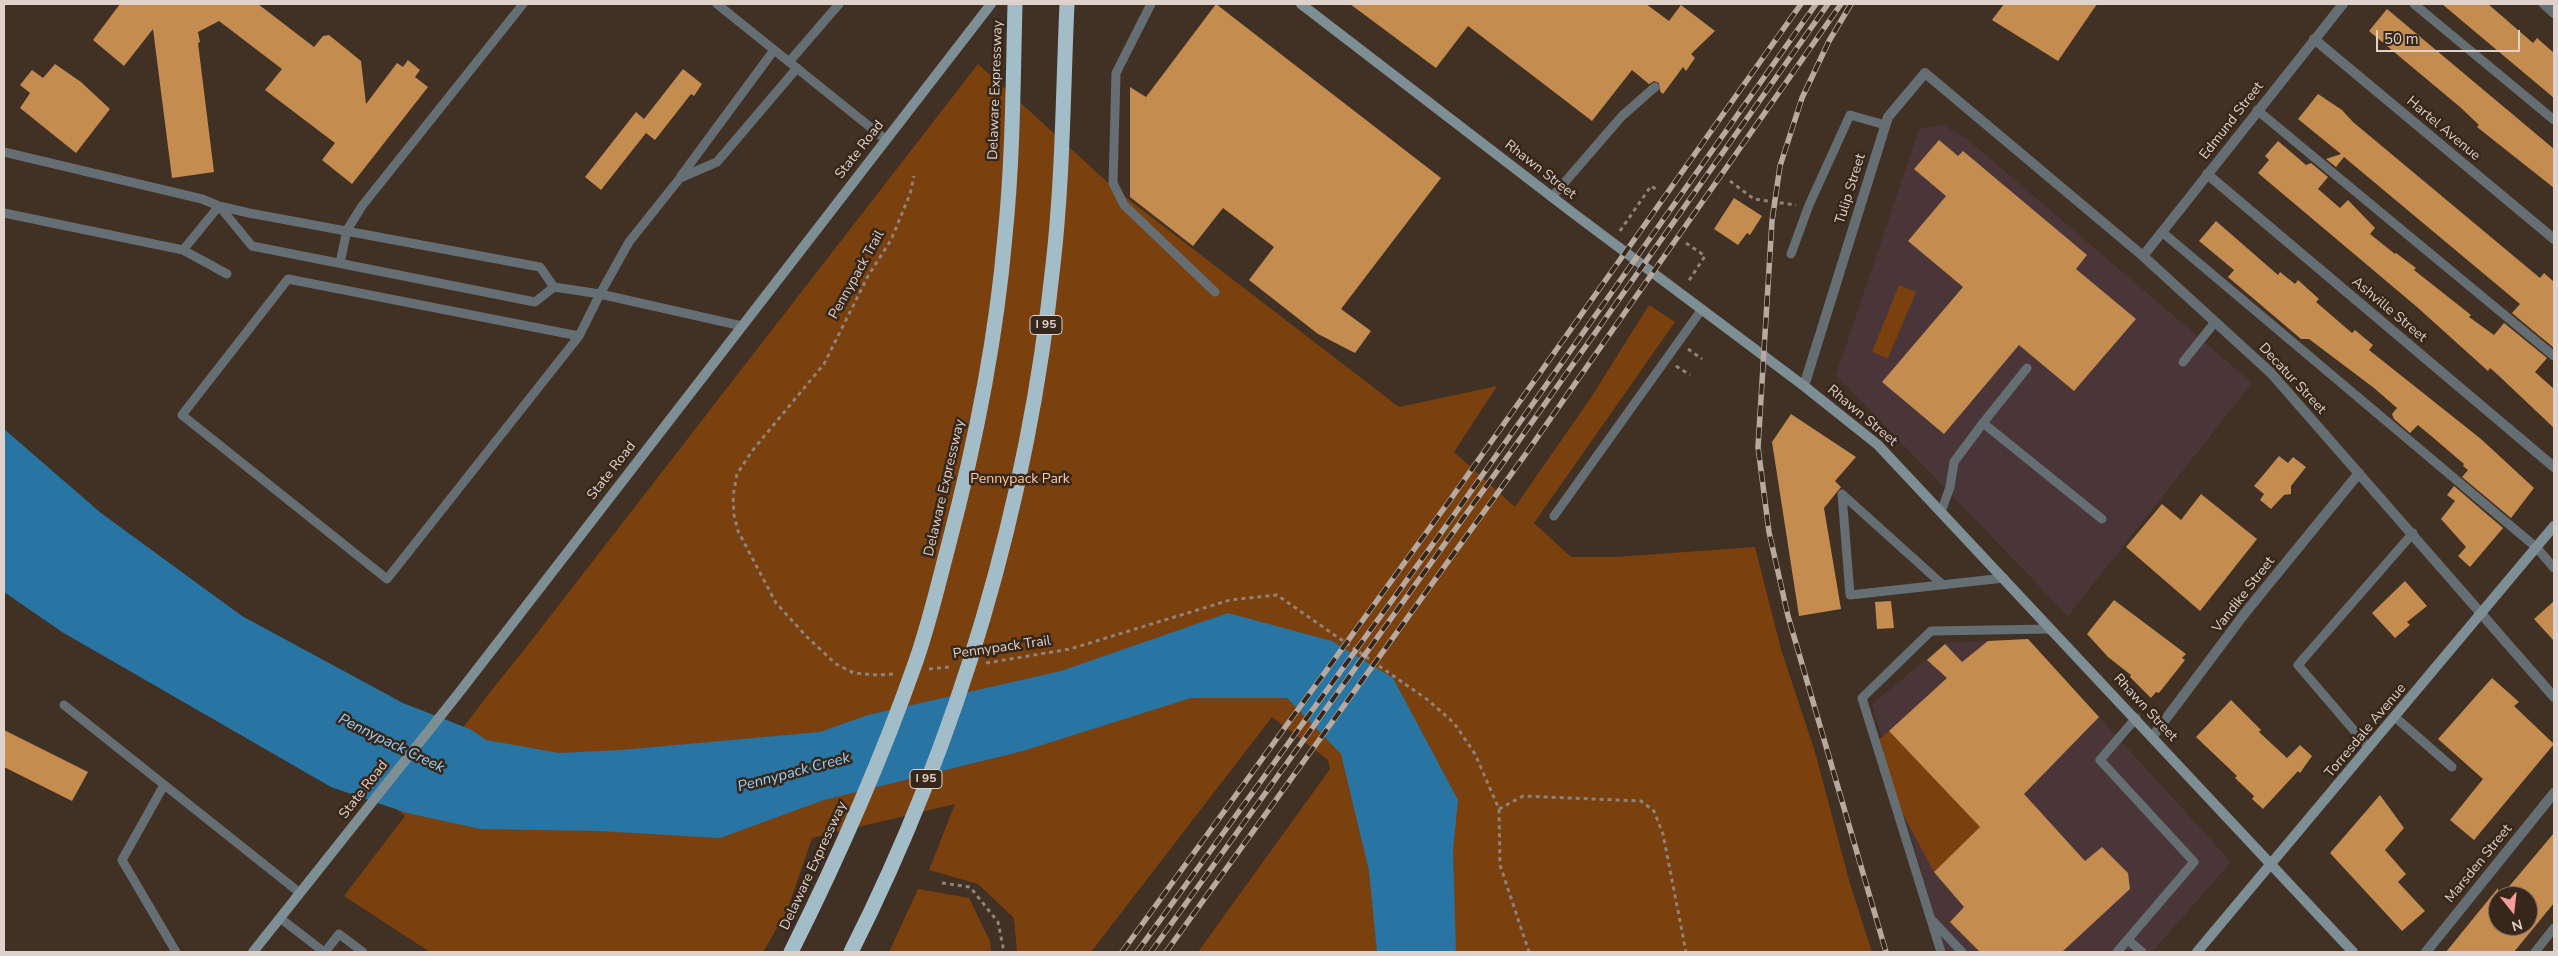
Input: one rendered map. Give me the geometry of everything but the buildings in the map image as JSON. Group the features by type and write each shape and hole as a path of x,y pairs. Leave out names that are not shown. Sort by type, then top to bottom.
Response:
{"highway":[{"name":"Delaware Expressway","path":"791,952 829,877 868,787 917,661 970,462 994,324 1006,236 1013,112 1015,4"},
{"name":"I 95","path":"851,951 912,820 967,672 988,602 1020,480 1046,326 1060,196 1066,4"}],"main road":[{"name":"State Road","path":"253,952 458,694 990,4"},
{"name":"Rhawn Street","path":"1300,4 1552,197 1804,386 1878,445 2153,736 2353,952"},
{"name":"Torresdale Avenue","path":"2197,952 2554,526"}],"street":[{"name":"Edmund Street","path":"2143,256 2343,4"},
{"path":"2544,4 2554,13"},
{"name":"Hartel Avenue","path":"2314,39 2554,240"},
{"name":"Tulip Street","path":"1804,386 1888,117 1925,73 1975,115"},
{"name":"Decatur Street","path":"1975,115 2143,256 2271,373 2554,697"},
{"name":"Ashville Street","path":"2207,174 2554,466"},
{"name":"Vandike Street","path":"2153,736 2245,613 2359,473"},
{"name":"Marsden Street","path":"2426,952 2554,793"}],"lane":[{"path":"340,263 347,230 362,206 523,4"},
{"path":"717,4 885,139"},
{"path":"789,62 839,4"},
{"path":"1151,4 1116,73 1113,183 1124,205 1215,292"},
{"path":"2414,4 2554,120"},
{"path":"579,336 288,279 182,415 386,579 579,336 629,242 680,178 774,50"},
{"path":"680,178 717,162 797,68"},
{"path":"1552,197 1622,116 1655,88"},
{"path":"2257,110 2554,356"},
{"path":"1792,254 1809,206 1850,115 1886,125"},
{"path":"4,152 202,199 219,206 540,266 554,287"},
{"path":"183,250 219,206"},
{"path":"219,206 252,246 535,302 554,287 600,294 742,326"},
{"path":"4,213 183,250 227,274"},
{"path":"2162,232 2537,548 2554,568"},
{"path":"1554,516 1702,309"},
{"path":"2183,362 2215,322"},
{"path":"1942,512 1950,487 1954,462 2027,368"},
{"path":"1983,423 2102,520"},
{"path":"1943,585 1842,494 1850,594 1943,585 2004,578"},
{"path":"2369,748 2298,665 2412,533"},
{"path":"1941,952 1862,698 1931,631 2051,628"},
{"path":"64,705 300,893"},
{"path":"2395,717 2452,766"},
{"path":"2117,952 2194,862 2100,760 2136,718"},
{"path":"164,785 122,860 176,952"},
{"path":"280,918 325,952 339,934 363,952"},
{"path":"1931,919 1962,952"},
{"path":"2535,952 2554,928"},
{"path":"2128,940 2142,952"}],"path":[{"name":"Pennypack Trail","path":"898,673 878,675 854,673 836,664 807,637 776,603 738,532 734,515 733,496 737,474 752,451 824,364 868,276 891,240 910,194 914,176"},
{"path":"1730,181 1754,199 1809,206"},
{"path":"1628,219 1651,186 1659,191"},
{"path":"1686,243 1705,256 1695,271"},
{"name":"Pennypack Trail","path":"985,663 1070,649 1230,600 1277,595 1428,700 1454,723 1474,754 1499,809 1500,866 1529,952"},
{"name":"Pennypack Trail","path":"927,670 956,666"},
{"path":"1499,809 1523,796 1641,801 1654,811 1663,834 1686,952"},
{"path":"942,882 970,888 998,922 1004,952"}],"shaded area":[{"path":"1943,125 1966,138 2252,383 2068,616 1836,375 1919,129"},
{"path":"2028,639 2231,862 2152,952 1945,952 1872,704 1946,643"}],"green space":[{"name":"Pennypack Park","path":"978,64 1115,189 1399,407 1497,386 1454,452 1515,507 1592,396 1649,305 1675,322 1534,523 1571,557 1616,557 1755,547 1781,649 1815,752 1850,884 1872,952 1198,952 1330,769 1328,760 1272,717 1091,952 1017,952 1014,918 978,884 929,870 955,804 812,838 787,911 763,952 430,952 344,896 405,816 398,810"},
{"path":"1899,285 1916,292 1888,358 1872,352"},
{"path":"1889,731 1980,827 1934,872 1884,779 1874,744"},
{"path":"918,889 969,898 990,941 991,952 889,952"}],"water":[{"name":"Pennypack Creek","path":"4,429 101,513 242,616 403,703 472,730 486,740 559,753 621,750 820,732 868,715 1061,671 1228,613 1332,641 1393,678 1458,800 1453,850 1456,952 1377,952 1369,871 1341,754 1287,698 1191,698 1023,751 824,800 720,838 598,831 480,829 407,813 331,787 62,632 4,592"}],"railway":[{"path":"1122,952 1450,500 1801,4"},
{"path":"1137,952 1459,508 1816,4"},
{"path":"1151,952 1513,449 1828,4"},
{"path":"1166,952 1525,455 1841,4"},
{"path":"1851,4 1829,41 1802,98 1780,166 1772,221 1758,447 1769,532 1788,616 1886,952"}]}
